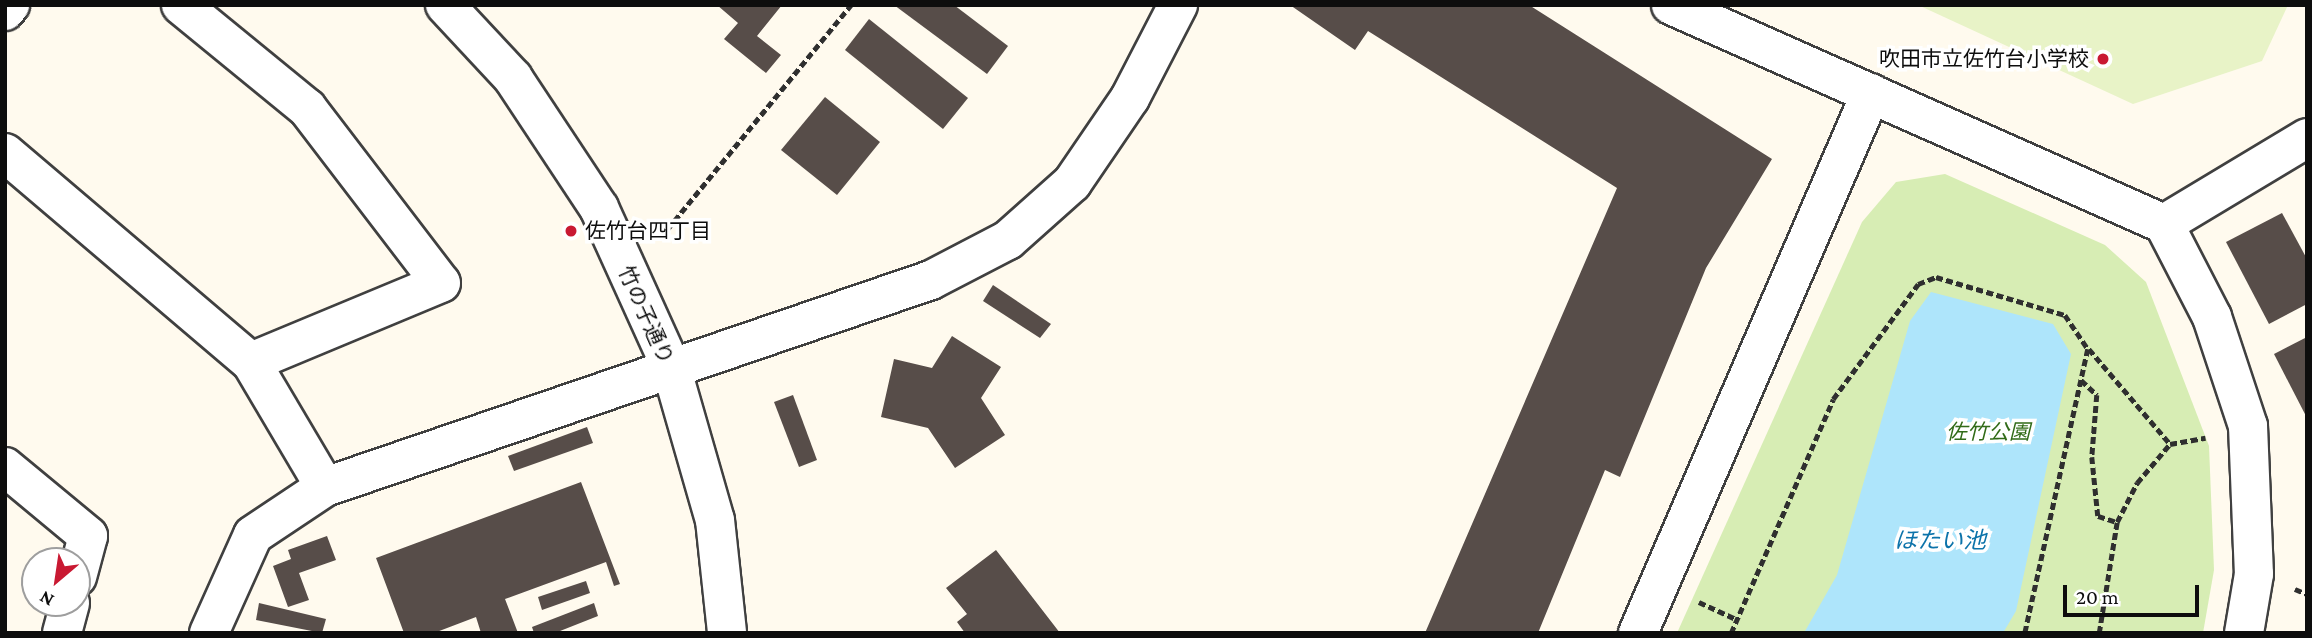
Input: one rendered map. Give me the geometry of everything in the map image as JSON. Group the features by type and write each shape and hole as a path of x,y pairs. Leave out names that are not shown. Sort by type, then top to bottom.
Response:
{"street":[{"path":"5,11 10,5"},
{"path":"181,5 307,108 441,283 251,362"},
{"name":"竹の子通り","path":"445,5 513,78 599,208 670,367 715,520 727,633"},
{"path":"209,633 253,535 325,487 931,280 1008,240 1072,183 1130,98 1178,5"},
{"path":"1671,5 2164,224 2211,317 2248,426 2254,574 2244,633"},
{"path":"1638,633 1871,93"},
{"path":"2164,224 2307,138"},
{"path":"5,153 251,362 325,487"},
{"path":"5,467 88,536 85,547"}],"path":[{"path":"660,238 851,5"},
{"path":"1731,633 1833,399 1919,284 1936,277 2065,315 2088,349 2170,444"},
{"path":"2025,633 2088,349"},
{"path":"2081,380 2097,394 2092,457 2098,516 2117,522"},
{"path":"2099,633 2117,522 2137,482 2170,444 2217,437"},
{"path":"1694,599 1736,619"}],"green space":[{"path":"1918,5 2288,5 2262,61 2133,104"},
{"name":"佐竹公園","path":"1945,174 2105,245 2146,282 2209,446 2214,570 2203,633 1677,633 1862,222 1896,182"}],"water":[{"name":"ほたい池","path":"1931,292 2053,324 2071,354 2016,611 2003,633 1804,633 1837,575 1910,321"}],"building":[{"path":"717,5 782,5 757,36 781,55 766,73 724,39 738,23"},
{"path":"894,5 954,5 1008,46 987,74"},
{"path":"1290,5 1529,5 1772,159 1706,268 1620,477 1605,470 1538,633 1425,633 1617,188 1368,31 1355,50"},
{"path":"869,19 968,98 943,129 845,50"},
{"path":"825,97 880,142 837,195 781,150"},
{"path":"2282,213 2307,259 2307,304 2269,324 2226,242"},
{"path":"993,285 1051,324 1040,338 983,301"},
{"path":"952,336 1001,367 981,398 1005,435 955,468 928,428 881,417 894,359 932,368"},
{"path":"2307,337 2307,418 2274,354"},
{"path":"793,395 817,460 799,467 774,402"},
{"path":"587,427 593,443 514,471 508,456"},
{"path":"581,482 620,584 614,586 606,562 505,599 518,633 481,633 476,617 434,633 404,633 376,558"},
{"path":"327,536 336,560 299,573 309,600 288,607 273,566 291,559 288,550"},
{"path":"996,550 1060,633 965,633 957,622 967,614 946,588"},
{"path":"586,581 590,593 542,610 538,597"},
{"path":"259,603 326,619 322,633 256,620"},
{"path":"594,603 598,616 555,633 534,633 532,627"}],"place":[{"name":"吹田市立佐竹台小学校","path":"2103,59"},
{"name":"佐竹台四丁目","path":"571,231"}]}
